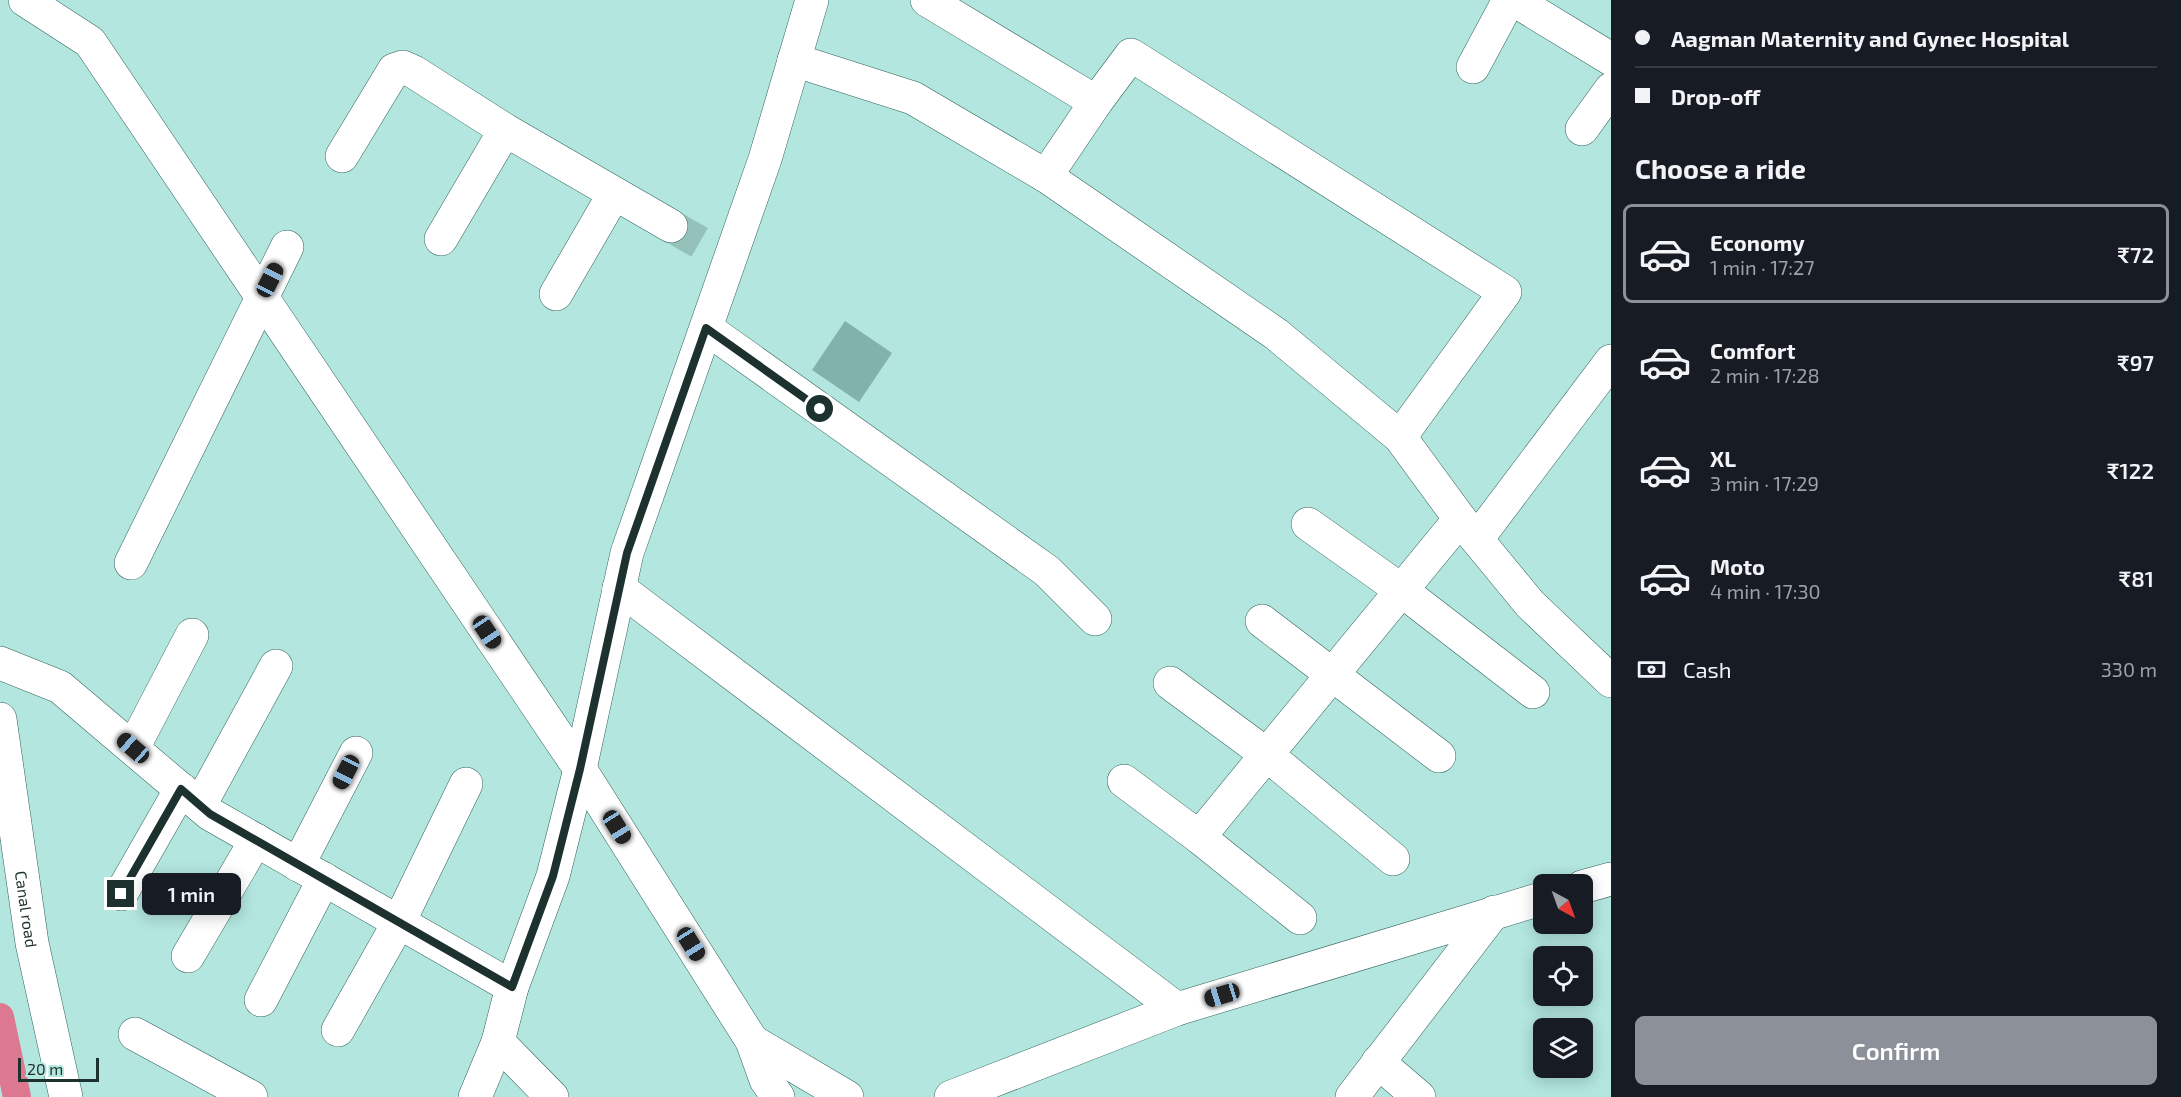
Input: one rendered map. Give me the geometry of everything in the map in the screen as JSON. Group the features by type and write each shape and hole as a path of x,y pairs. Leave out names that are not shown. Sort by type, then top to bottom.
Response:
{"street":[{"path":"25,0 90,42 580,769 752,1041 766,1080 778,1097"},
{"path":"475,1097 498,1042 512,987 553,876 580,769 627,553 706,328 718,253 765,159 812,0"},
{"path":"927,0 1096,102"},
{"path":"1473,67 1509,0"},
{"path":"1514,0 1611,59"},
{"path":"1046,176 1131,55 1505,292 1400,437"},
{"path":"794,60 913,98 1046,176 1276,334 1400,437 1468,529 1530,604 1611,681"},
{"path":"342,156 394,70 403,67 505,130 671,226"},
{"path":"1582,129 1611,89"},
{"path":"441,238 505,130"},
{"path":"556,294 614,194"},
{"path":"131,563 218,392 287,247"},
{"path":"706,328 1047,571 1095,619"},
{"path":"1198,837 1334,675 1401,590 1468,529 1611,361"},
{"path":"1308,524 1401,590 1533,692"},
{"path":"619,588 1177,1009"},
{"path":"1262,621 1439,756"},
{"path":"133,748 192,636"},
{"path":"0,663 60,687 190,797 256,840 512,987"},
{"path":"121,894 190,797 276,666"},
{"path":"1170,683 1266,754 1393,859"},
{"name":"Canal road","path":"0,719 32,943 66,1097"},
{"path":"261,1000 356,753"},
{"path":"1124,781 1300,918"},
{"path":"338,1030 399,922 466,784"},
{"path":"188,956 256,840"},
{"path":"1593,884 1611,879"},
{"path":"951,1097 1177,1009 1533,901"},
{"path":"1352,1097 1494,912"},
{"path":"135,1034 251,1097"},
{"path":"752,1041 847,1097"},
{"path":"498,1042 552,1097"},
{"path":"1378,1062 1419,1097"}],"building":[{"path":"845,321 892,353 859,402 812,370"}],"waterway":[{"path":"0,1017 17,1097"}],"tunnel":[{"path":"671,226 706,246"}],"route":[{"path":"121,894 181,789 210,814 512,987 553,876 580,769 627,553 706,328 820,409"}]}
